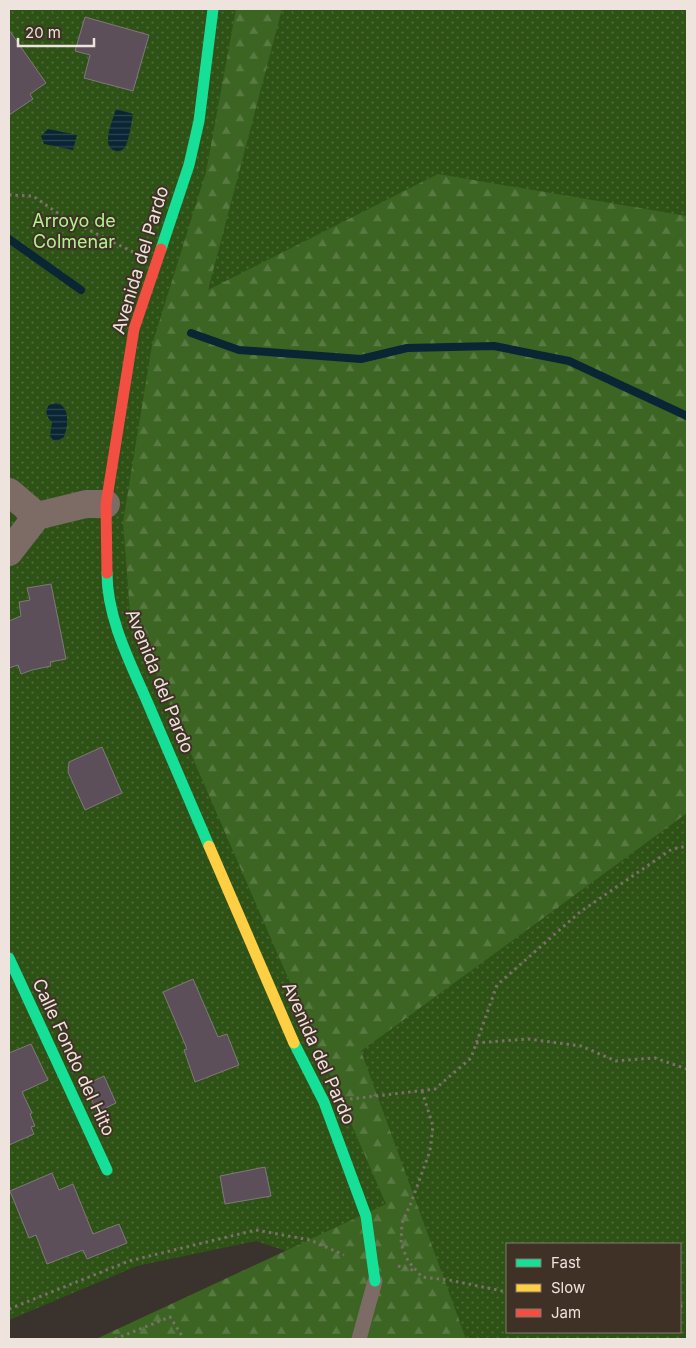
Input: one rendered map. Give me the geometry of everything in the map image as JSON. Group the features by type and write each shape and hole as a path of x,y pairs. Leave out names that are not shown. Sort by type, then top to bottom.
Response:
{"street":[{"name":"Avenida del Pardo","path":"213,9 199,121 189,165 134,329 106,504 107,584 114,618 134,670 287,1028 324,1102 366,1216 375,1281"},
{"path":"9,492 38,516"},
{"path":"9,552 38,516 86,504 106,504"},
{"name":"Calle Fondo del Hito","path":"9,958 107,1170"}],"lane":[{"path":"359,1339 375,1281"}],"path":[{"path":"9,194 33,196 65,218 156,264"},
{"path":"324,1102 435,1089 470,1058 497,985 580,912 672,849 687,846"},
{"path":"476,1042 528,1039 581,1046 616,1061 655,1058 687,1069"},
{"path":"422,1091 433,1126 430,1151 402,1223 401,1244 408,1261 422,1277 449,1280 506,1292"},
{"path":"9,1309 130,1261 256,1230 310,1240 350,1258 372,1259 416,1271"},
{"path":"115,1339 170,1317 184,1339"}],"green space":[{"name":"Arroyo de Colmenar","path":"9,9 687,9 687,1339 466,1339 454,1307 256,1241 137,1266 9,1320"},
{"path":"236,9 282,9 208,290 438,174 687,216 687,813 361,1051 466,1339 96,1339 386,1204 130,613 123,522 152,345 206,172"}],"water":[{"path":"116,109 133,114 126,145 118,151 112,149 108,144 110,128"},
{"path":"48,129 77,135 73,150 44,144 41,136"},
{"path":"56,403 64,408 67,417 64,437 57,441 53,440 50,436 52,422 46,412 49,405"}],"building":[{"path":"85,17 149,35 133,91 84,78 90,55 75,51"},
{"path":"9,30 46,83 30,94 33,99 9,115"},
{"path":"51,584 66,659 50,662 51,666 21,674 18,665 9,668 9,621 21,616 19,602 30,600 27,588"},
{"path":"102,747 122,793 85,810 68,772 69,762"},
{"path":"193,979 218,1037 227,1034 239,1065 195,1082 184,1050 187,1049 163,992"},
{"path":"31,1044 48,1080 22,1092 32,1113 30,1114 35,1126 31,1127 34,1134 9,1145 9,1053"},
{"path":"104,1076 116,1103 97,1112 85,1085"},
{"path":"265,1167 271,1196 225,1204 220,1176"},
{"path":"52,1173 59,1190 73,1184 93,1234 119,1224 127,1243 87,1259 83,1250 47,1264 36,1235 29,1238 10,1191"}],"waterway":[{"path":"9,239 81,290"},
{"path":"191,333 239,350 361,359 407,348 494,346 569,361 687,416"}],"traffic: fast":[{"path":"161,249 189,165 199,121 213,9"},
{"path":"107,573 111,607 121,641 209,846"},
{"path":"9,958 107,1170"},
{"path":"294,1043 324,1102 366,1216 375,1281"}],"traffic: slow":[{"path":"209,846 294,1043"}],"traffic: jam":[{"path":"107,573 106,504 134,329 161,249"}]}
